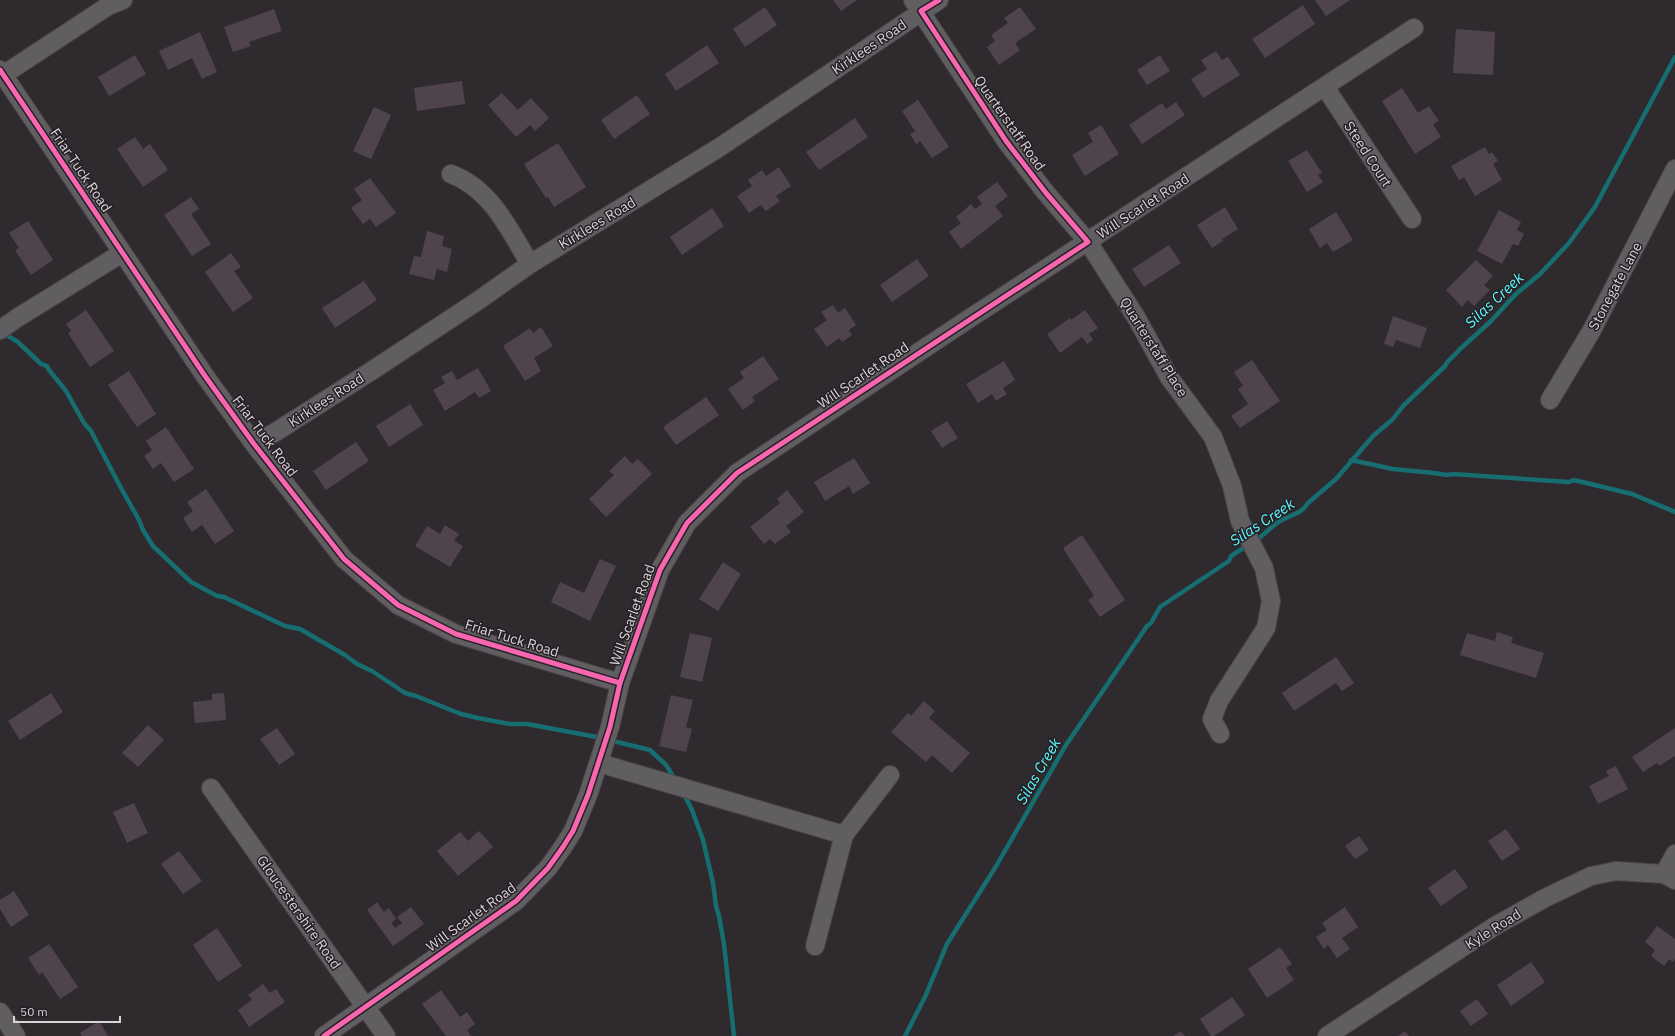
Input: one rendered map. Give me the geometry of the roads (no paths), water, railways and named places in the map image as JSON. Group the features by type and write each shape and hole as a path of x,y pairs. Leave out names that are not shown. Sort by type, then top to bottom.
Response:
{"street":[{"path":"2,72 108,6 123,0"},
{"name":"Kirklees Road","path":"254,444 281,429 376,368 479,300 530,264 720,148 917,6 938,0"},
{"name":"Quarterstaff Road","path":"917,6 1006,141 1046,193 1088,242"},
{"name":"Will Scarlet Road","path":"324,1036 516,901 548,868 573,831 588,795 610,727 620,683 660,570 688,523 737,473 1414,28"},
{"name":"Friar Tuck Road","path":"2,72 201,370 254,444 344,559 398,604 456,634 620,683"},
{"name":"Steed Court","path":"1324,88 1412,219"},
{"name":"Stonegate Lane","path":"1550,400 1592,330 1675,169"},
{"path":"450,174 463,179 488,198 508,226 530,264"},
{"name":"Quarterstaff Place","path":"1088,242 1136,317 1169,377 1213,437 1232,486 1243,528 1264,568 1271,600 1266,628 1219,701 1212,719 1220,734"},
{"path":"0,330 16,318 122,252"},
{"path":"599,763 844,835"},
{"path":"815,946 844,835 890,775"},
{"name":"Gloucestershire Road","path":"211,788 386,1036"},
{"path":"1670,877 1675,854"},
{"name":"Kyle Road","path":"1327,1036 1495,926 1545,898 1591,876 1616,871 1670,877"},
{"path":"0,1012 16,1036"}],"waterway":[{"name":"Silas Creek","path":"1255,541 1277,523 1302,510 1336,479 1373,436 1393,419 1403,406 1445,366 1459,350 1490,322 1516,294 1540,274 1569,243 1595,207 1675,57"},
{"path":"3,333 18,342 41,364 47,366 66,391 84,423 91,431 143,530 153,546 191,582 217,596 224,597 285,626 300,629 345,655 357,664 372,671 405,693 461,714 478,718 510,724 527,724 602,738"},
{"path":"1351,460 1393,469 1446,475 1453,474 1569,482 1574,480 1632,494 1675,512"},
{"name":"Silas Creek","path":"905,1036 925,997 947,944 995,868 1066,745 1147,626 1151,623 1160,607 1229,561 1231,556 1248,545"},
{"path":"609,740 650,750 666,765 675,779"},
{"path":"684,794 692,810 703,840 713,883 724,944 734,1036"}]}
